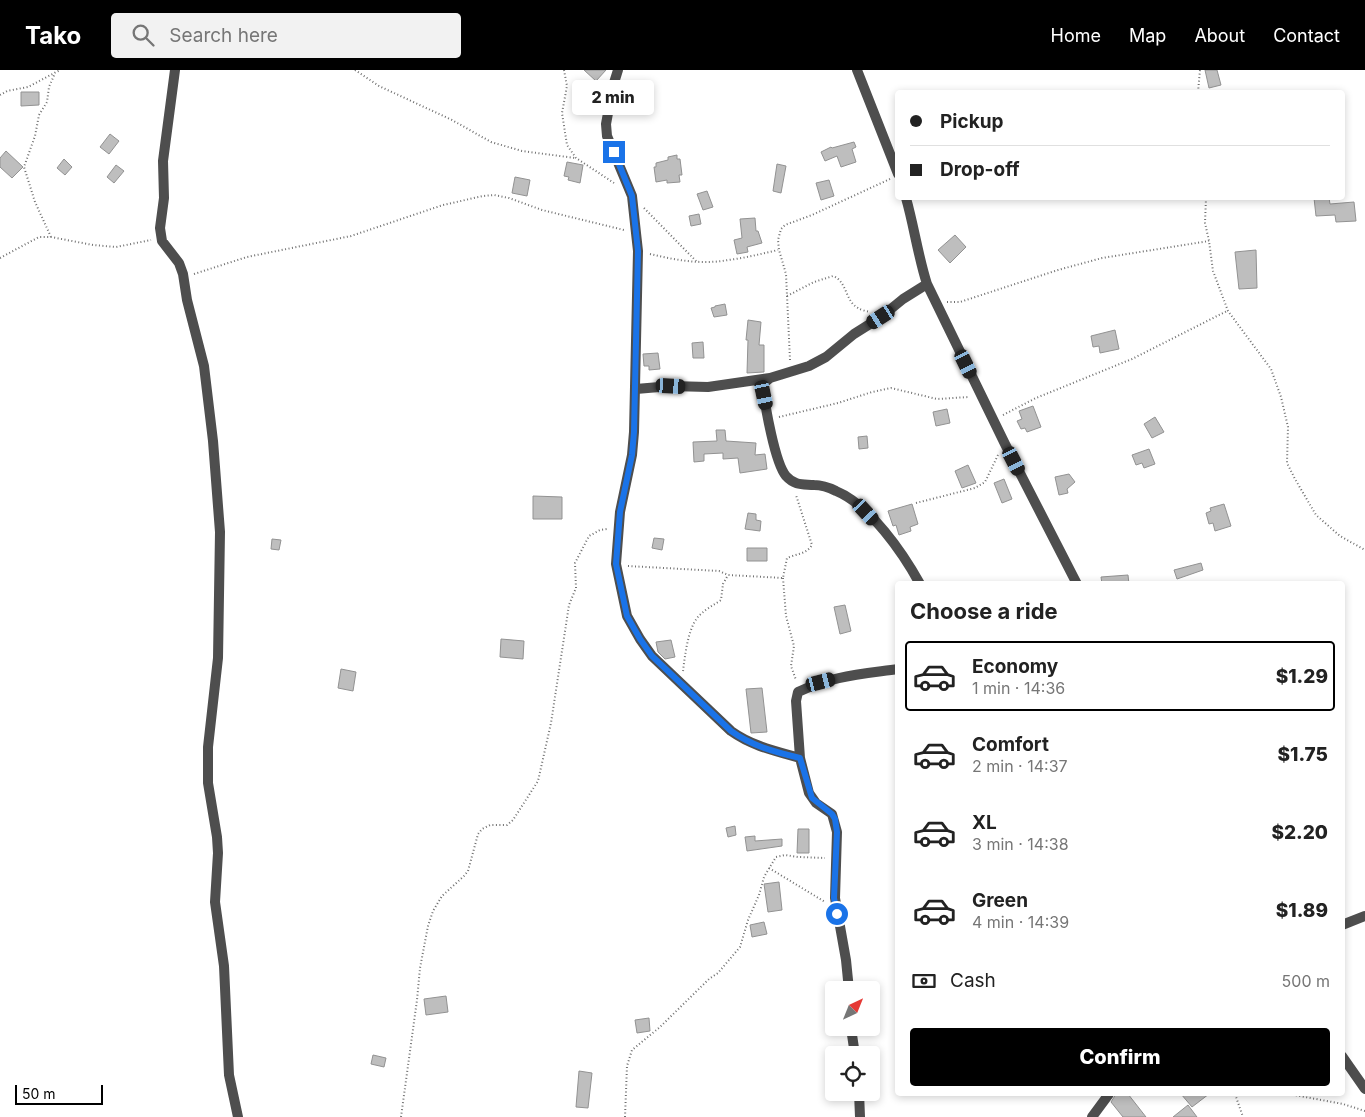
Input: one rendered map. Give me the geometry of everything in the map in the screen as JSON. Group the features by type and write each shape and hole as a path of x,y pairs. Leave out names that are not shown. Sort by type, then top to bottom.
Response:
{"street":[{"path":"175,70 163,161 164,198 160,222 160,237 181,268 186,300 206,381 213,441 220,532 218,658 208,747 208,783 217,837 215,902 224,966 230,1075 238,1117"},
{"path":"618,70 606,124 607,136 632,196 638,251 634,432 632,455 620,512 616,564 627,616 652,656 731,731 743,740 761,748 800,758"},
{"path":"857,70 895,166"},
{"path":"907,200 913,222 919,258 934,300 1075,581"},
{"path":"636,389 671,386 708,388 770,378 810,366 826,357 854,334 881,317 902,299 927,284"},
{"path":"770,378 765,382 763,388 780,466 786,475 792,481 803,485 816,484 848,497 866,512 883,531 910,565 918,581"},
{"path":"848,981 834,898 837,832 835,819 832,814 812,798 800,758 796,701 798,692 821,682 842,676 895,669"},
{"path":"1345,924 1365,916"},
{"path":"1345,1060 1365,1089"},
{"path":"1092,1117 1108,1096"},
{"path":"859,1101 860,1117"}],"path":[{"path":"0,95 7,91 22,89 60,70"},
{"path":"355,70 379,86 452,120 491,142 522,151 576,158"},
{"path":"564,70 567,86 562,112 567,145 576,158 632,196 697,262"},
{"path":"1198,90 1200,70"},
{"path":"51,237 35,202 24,167 39,115 47,102 49,87 56,73"},
{"path":"790,372 786,274 779,250 779,233 781,229 785,225 812,215 895,175"},
{"path":"181,268 192,273 201,272 248,257 351,236 443,205 494,195 509,198 542,210 636,233"},
{"path":"1206,200 1205,223 1213,271 1228,311 1271,369 1281,397 1288,427 1287,463 1316,515 1340,536 1365,550"},
{"path":"0,258 38,237 51,237 93,245 116,247 136,244 160,237"},
{"path":"934,300 960,302 1102,258 1209,241"},
{"path":"638,251 675,260 697,262 726,261 779,250"},
{"path":"786,297 814,282 833,276 841,281 858,309 881,317"},
{"path":"994,420 1036,398 1132,359 1228,311"},
{"path":"769,420 891,388 937,399 982,396"},
{"path":"916,503 964,492 985,482 998,453 1005,444"},
{"path":"792,481 812,543 809,550 787,558 783,578 786,616 794,646 791,666 796,678 798,692"},
{"path":"401,1117 415,1020 420,968 433,910 442,896 468,871 478,834 482,829 490,826 507,825 513,820 538,781 551,723 569,605 576,588 575,564 589,536 600,530 618,529"},
{"path":"616,564 719,571 728,575 783,578"},
{"path":"682,684 689,638 694,624 698,615 721,600 723,584 728,575"},
{"path":"624,1117 627,1066 632,1050 660,1027 736,954 764,877 773,860 780,855 823,858 835,862"},
{"path":"769,868 827,904 837,914"},
{"path":"1235,1096 1243,1117"},
{"path":"1300,1096 1343,1104 1365,1111"}],"building":[{"path":"584,70 606,70 596,81"},
{"path":"1205,70 1217,70 1221,85 1209,88"},
{"path":"21,92 39,92 39,105 21,106"},
{"path":"110,134 119,141 109,154 100,147"},
{"path":"854,142 856,147 852,149 856,162 841,167 837,156 825,161 821,152 831,147"},
{"path":"6,151 23,167 12,178 0,167 0,158"},
{"path":"677,155 677,159 680,159 682,175 679,175 680,182 667,183 667,180 656,182 654,167 656,167 656,163"},
{"path":"64,159 72,167 65,175 57,168"},
{"path":"567,162 583,165 580,183 568,180 569,177 564,176"},
{"path":"777,164 786,166 781,193 773,191"},
{"path":"116,165 124,171 114,183 107,177"},
{"path":"515,177 530,180 527,196 512,193"},
{"path":"829,180 834,196 821,200 816,183"},
{"path":"707,191 713,207 703,210 697,194"},
{"path":"1314,200 1329,200 1330,204 1354,202 1356,221 1336,222 1335,215 1316,216"},
{"path":"699,214 701,224 691,226 689,216"},
{"path":"755,218 756,231 758,231 762,243 747,247 748,252 737,254 734,240 742,238 740,219"},
{"path":"955,235 966,247 950,263 938,250"},
{"path":"1256,250 1257,288 1239,289 1235,252"},
{"path":"725,304 727,315 714,317 711,308"},
{"path":"748,320 761,322 759,345 764,345 764,372 747,373 748,340 746,340"},
{"path":"1115,330 1119,349 1100,353 1099,346 1093,347 1091,336"},
{"path":"703,342 704,358 693,358 692,343"},
{"path":"658,353 660,369 649,370 649,366 644,366 643,354"},
{"path":"1033,406 1041,427 1027,432 1025,428 1021,429 1017,421 1022,419 1019,411"},
{"path":"947,409 950,423 936,426 933,412"},
{"path":"1155,417 1164,432 1152,438 1144,424"},
{"path":"716,430 725,430 726,441 756,443 755,455 765,454 767,469 740,473 738,458 723,459 723,453 704,454 704,461 694,462 693,442 717,441"},
{"path":"867,436 868,448 859,449 858,437"},
{"path":"1149,449 1155,464 1144,468 1142,463 1136,465 1132,455"},
{"path":"968,465 976,483 962,488 955,471"},
{"path":"1069,474 1075,482 1067,489 1068,493 1059,495 1055,477"},
{"path":"1004,479 1012,499 1002,503 994,483"},
{"path":"533,496 562,497 562,519 533,519"},
{"path":"912,504 918,524 910,527 911,531 899,535 896,525 893,526 888,511"},
{"path":"1224,504 1231,526 1215,531 1213,523 1209,524 1206,513 1211,511 1210,508"},
{"path":"748,513 756,514 756,520 761,521 760,531 745,529"},
{"path":"654,538 664,539 662,550 652,548"},
{"path":"272,539 281,540 279,550 271,549"},
{"path":"747,548 767,548 767,561 747,561"},
{"path":"1201,563 1203,570 1177,579 1174,570"},
{"path":"1128,575 1129,581 1102,581 1101,577"},
{"path":"845,605 851,631 840,634 834,607"},
{"path":"501,639 524,641 523,659 500,657"},
{"path":"671,640 675,657 665,659 658,652 656,642"},
{"path":"341,669 356,672 353,691 338,688"},
{"path":"762,688 767,732 751,733 746,689"},
{"path":"735,826 736,835 728,837 726,828"},
{"path":"798,829 809,829 809,853 797,853"},
{"path":"755,836 755,841 782,839 782,846 747,851 745,837"},
{"path":"779,882 782,910 768,912 764,884"},
{"path":"764,922 767,934 752,937 750,925"},
{"path":"446,996 448,1012 426,1015 424,999"},
{"path":"649,1018 650,1031 637,1033 635,1020"},
{"path":"373,1055 386,1058 384,1067 371,1064"},
{"path":"579,1071 592,1073 588,1108 576,1107"},
{"path":"1115,1096 1130,1096 1146,1117 1123,1117 1111,1102"},
{"path":"1183,1096 1206,1096 1192,1107"},
{"path":"1188,1105 1197,1117 1173,1117"}],"route":[{"path":"614,152 632,196 638,251 634,432 632,455 620,512 616,564 618,580 624,594 627,616 652,656 731,731 743,740 761,748 800,758 809,793 816,803 832,814 835,819 837,832 834,898 837,914"}]}
